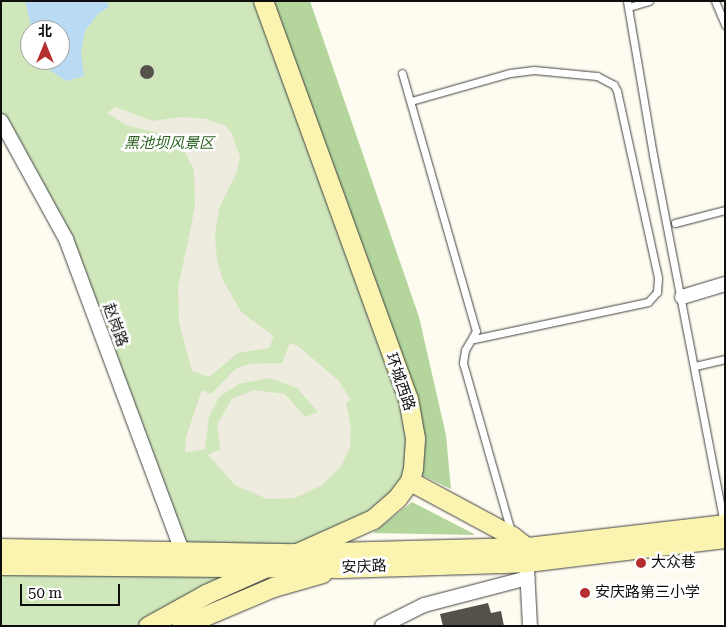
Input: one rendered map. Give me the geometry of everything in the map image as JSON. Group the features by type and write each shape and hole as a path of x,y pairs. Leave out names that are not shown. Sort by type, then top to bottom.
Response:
{"main road":[{"name":"环城西路","path":"263,1 408,399 413,422 416,454 410,481"},
{"path":"148,626 265,566 373,519 410,481 523,556"},
{"name":"安庆路","path":"1,548 181,549 295,553 523,556 725,524"},
{"name":"安庆路","path":"1,566 265,566 341,568 523,556 725,538"},
{"path":"181,626 273,587 341,568"}],"street":[{"name":"赵岗路","path":"1,121 66,239 181,549"},
{"path":"682,297 725,284"},
{"path":"382,626 523,556 530,626"}],"lane":[{"path":"649,1 628,4 637,69 725,524"},
{"path":"715,1 725,25"},
{"path":"411,101 510,73 534,70 597,76 614,85 617,91 658,278 657,292 648,302 474,339"},
{"path":"402,73 476,331 474,339 465,350 463,362 523,556"},
{"path":"675,224 725,210"},
{"path":"695,366 725,359"}],"green space":[{"name":"黑池坝风景区","path":"1,1 263,1 415,438 397,498 295,553 181,549 66,239 1,121"},
{"path":"263,1 310,1 419,317 446,435 451,489 413,471 415,438"},
{"path":"412,502 474,534 474,535 373,533"},
{"path":"1,565 265,566 148,626 1,626"}],"shaded area":[{"path":"116,107 152,121 181,117 207,119 226,126 232,134 240,157 237,171 219,209 215,235 217,261 223,280 241,312 274,336 269,348 238,353 209,377 192,371 179,323 178,288 195,207 194,170 183,149 168,135 128,126 107,113"},
{"path":"290,343 298,346 339,381 351,400 346,402 351,428 350,447 341,467 322,485 295,498 267,499 235,485 208,455 220,449 217,425 232,399 254,390 285,394 305,417 318,412 297,388 270,378 239,384 219,397 209,417 205,449 185,453 186,437 202,390 211,394 235,369 249,364 282,363"}],"water":[{"path":"25,1 107,1 109,7 98,14 85,31 81,53 84,76 66,81 50,70 70,70 70,20 30,20"}],"building":[{"path":"144,65 150,65 154,72 150,79 144,79 140,75 140,69"},
{"path":"488,603 491,613 501,611 504,626 443,626 440,614"}],"place":[{"name":"大众巷","path":"641,563"},
{"name":"安庆路第三小学","path":"585,593"}]}
